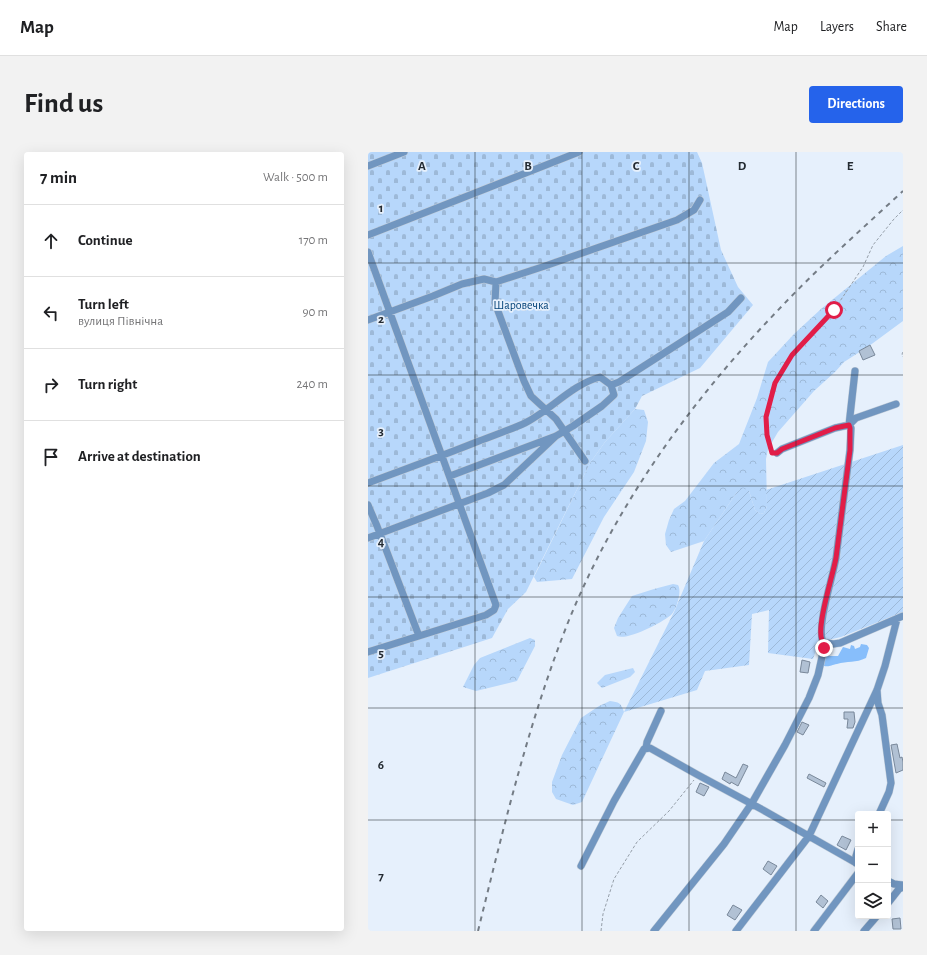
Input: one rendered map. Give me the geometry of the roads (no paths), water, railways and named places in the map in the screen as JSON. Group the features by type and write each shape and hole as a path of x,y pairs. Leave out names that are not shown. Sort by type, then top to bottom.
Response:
{"street":[{"path":"385,160 387,152"},
{"path":"368,166 404,152"},
{"path":"368,235 579,152"},
{"path":"368,320 462,284 484,278 496,282 677,220 694,210 700,200"},
{"path":"368,252 496,605 494,610 486,615 368,652"},
{"path":"496,282 495,303 531,396 556,420 563,432 585,461"},
{"path":"611,385 728,312 741,298"},
{"path":"855,371 849,425 851,432 834,571 826,596 821,639 826,644 834,644 848,640 900,617"},
{"path":"368,483 524,424 547,410 563,396 589,380 600,377 611,385 614,395 602,406 556,436 450,476"},
{"path":"777,453 782,449 835,428 849,425 856,418 896,404"},
{"path":"368,538 488,493 504,485 556,436"},
{"path":"368,505 419,636"},
{"path":"736,931 809,836 877,690 900,617"},
{"path":"654,931 724,844 752,803 785,745 809,698 826,644"},
{"path":"877,690 878,703 882,715 891,783 889,792 880,811"},
{"path":"581,866 614,801 646,748 647,742 661,711"},
{"path":"646,748 650,748 752,803 855,863"},
{"path":"814,931 855,877"},
{"path":"891,882 903,886"},
{"path":"891,899 903,886"},
{"path":"864,931 874,919"}],"water":[{"path":"861,644 867,645 869,648 866,658 859,661 824,666 823,663 826,656 838,656 843,647 850,649 851,645 854,646 855,649 860,647"}],"railway":[{"path":"478,931 529,735 569,620 588,576 610,534 660,453 718,377 796,291 903,191"}],"park label":[{"name":"Шаровечка","path":"521,305"}]}
